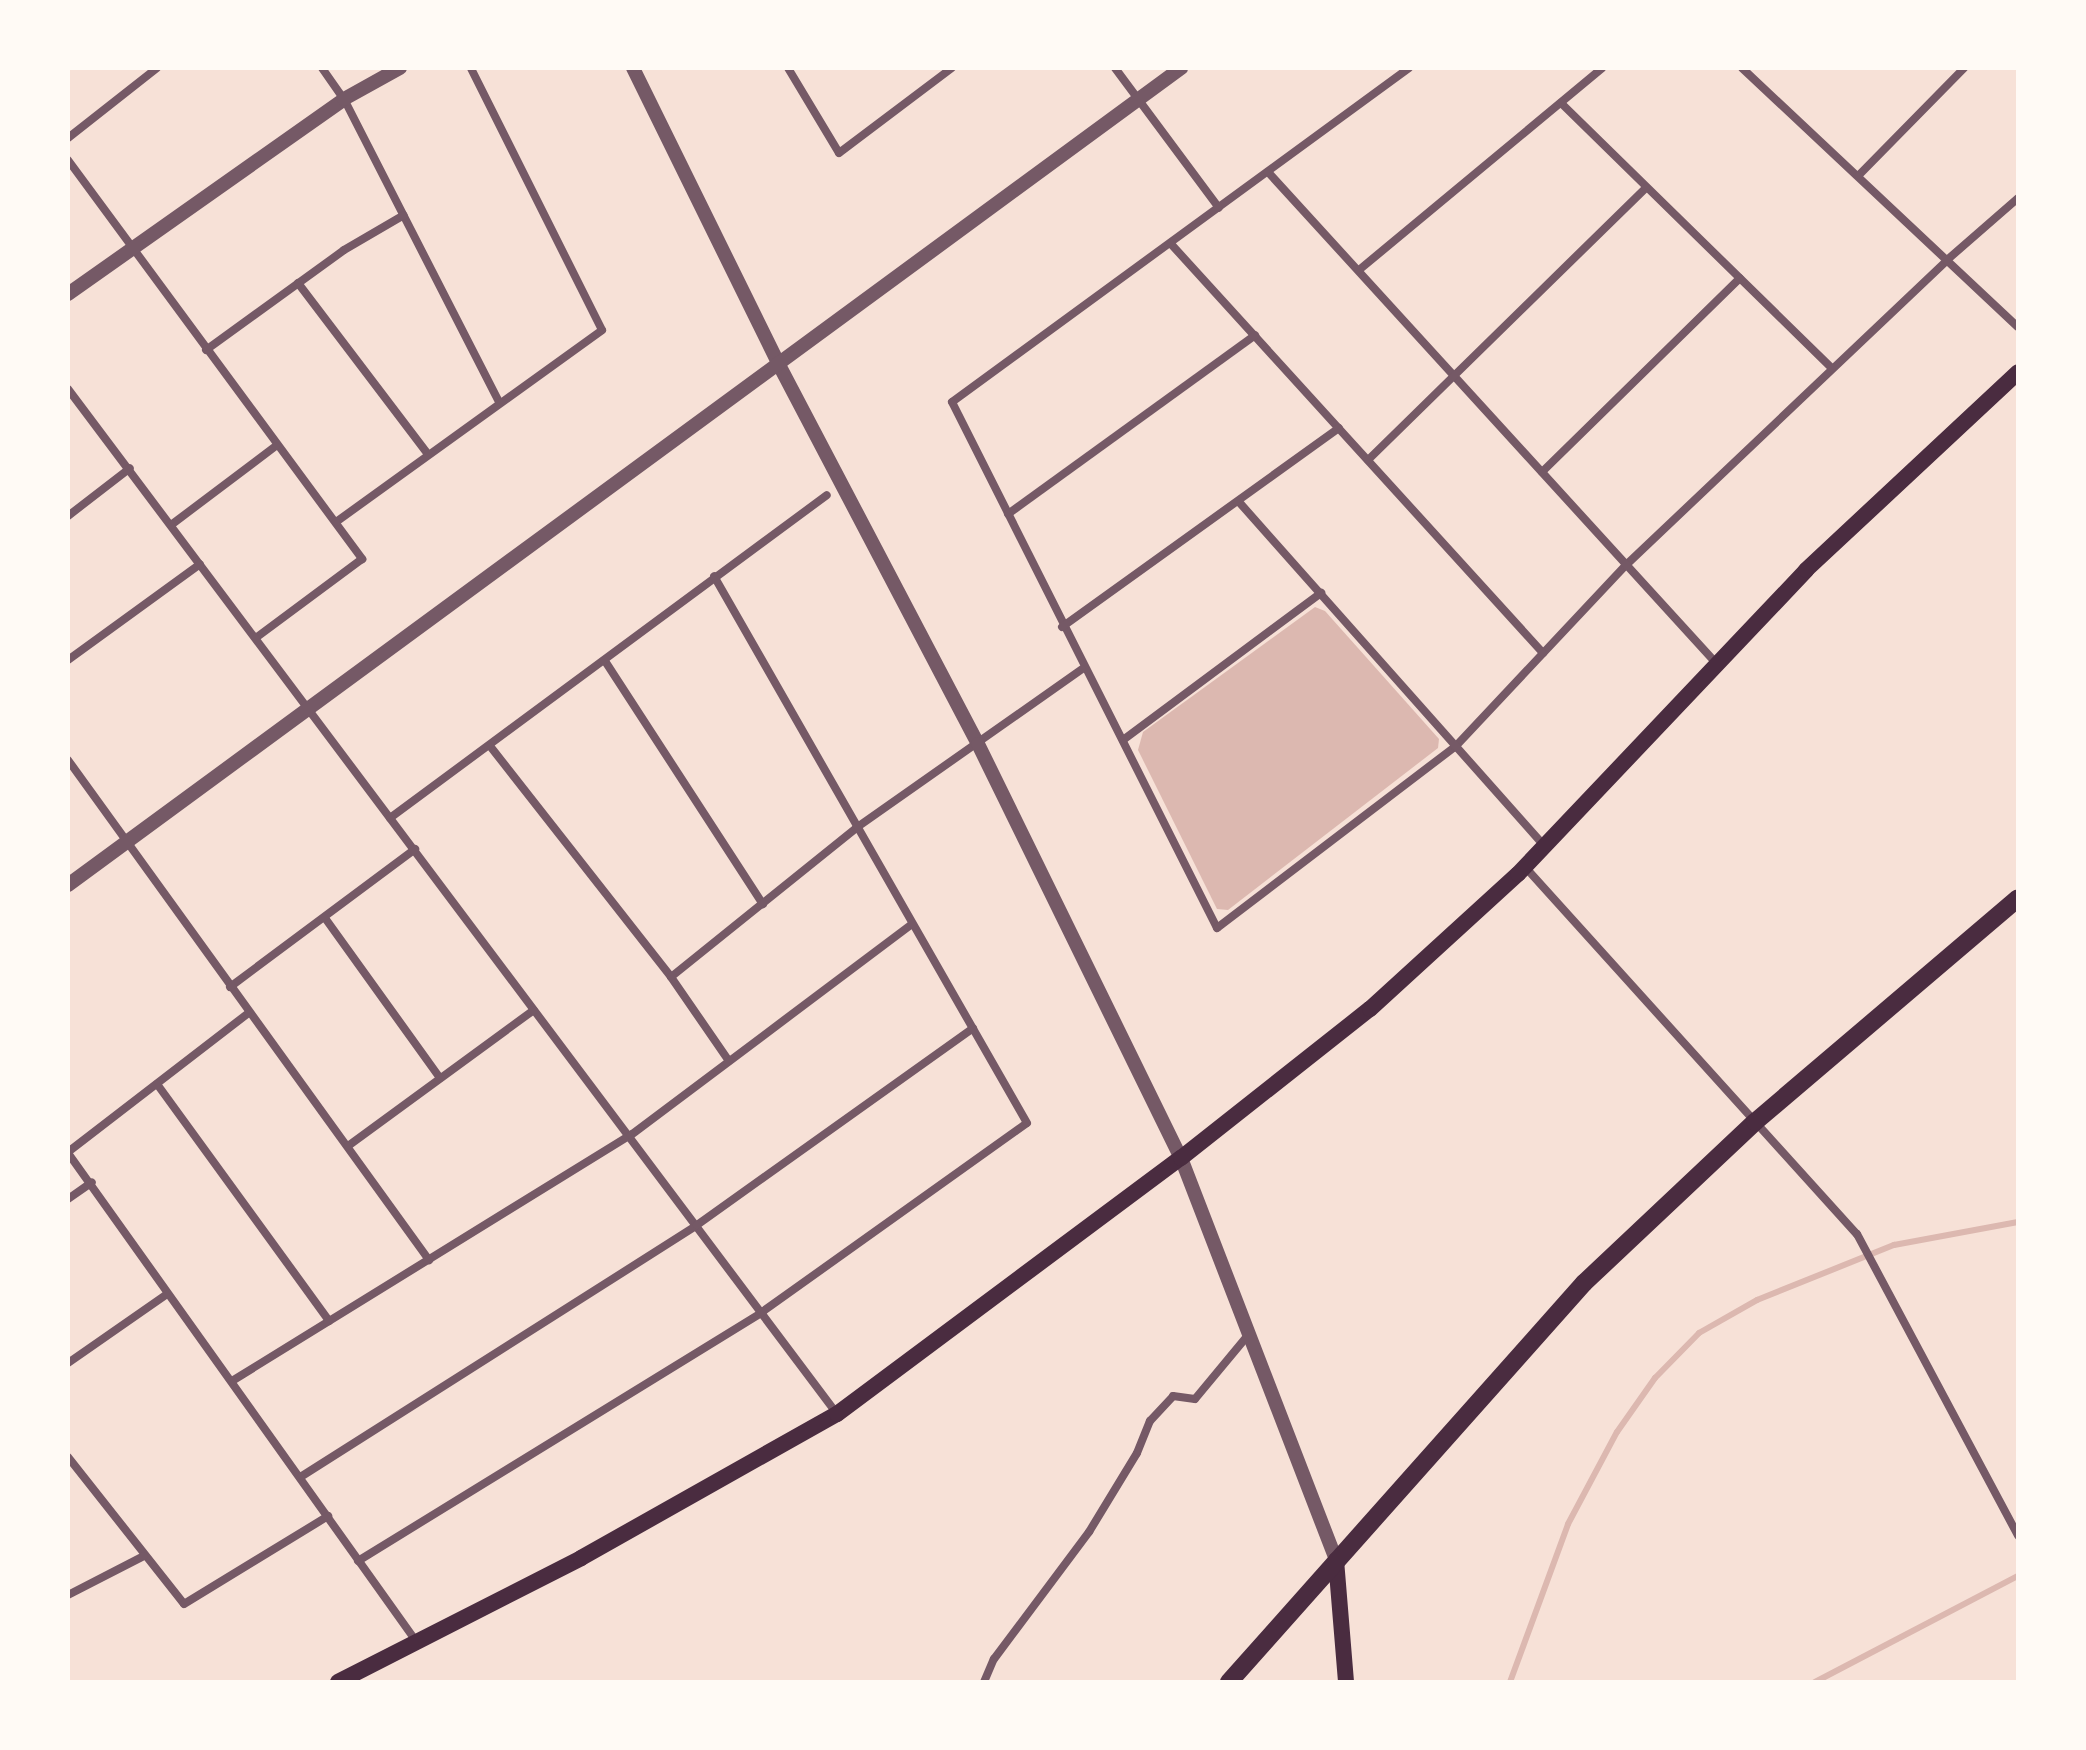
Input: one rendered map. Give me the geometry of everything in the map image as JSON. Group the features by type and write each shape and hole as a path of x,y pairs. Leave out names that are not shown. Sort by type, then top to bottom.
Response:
{"highway":[{"path":"1229,1682 1517,1352 1755,1122 2018,898"}],"main road":[{"path":"338,1682 692,1499 837,1414 1181,1158 1370,1009 1525,867 1806,570 2018,372"},
{"path":"1336,1560 1346,1682"}],"street":[{"path":"68,138 157,68"},
{"path":"322,68 344,99 499,402"},
{"path":"68,294 136,250 344,99 400,68"},
{"path":"336,522 602,330 471,68"},
{"path":"633,68 778,363 978,744 1181,1158 1336,1560"},
{"path":"788,68 839,153 952,68"},
{"path":"934,68 940,76"},
{"path":"1115,68 1219,208"},
{"path":"68,885 1181,68"},
{"path":"1409,68 952,402 1082,669 1123,740 1217,928 1455,747 1625,566 1947,260 2018,198"},
{"path":"1359,270 1602,68"},
{"path":"1742,68 2018,327"},
{"path":"1859,175 1964,68"},
{"path":"1561,103 1832,368"},
{"path":"68,160 362,559 257,637"},
{"path":"1268,172 1717,664"},
{"path":"1368,460 1646,188"},
{"path":"206,350 298,283 404,215"},
{"path":"1171,244 1543,653"},
{"path":"1542,472 1740,278"},
{"path":"298,283 428,454"},
{"path":"1008,514 1255,335"},
{"path":"68,389 631,1135 837,1414"},
{"path":"1062,627 1339,428"},
{"path":"171,525 276,446"},
{"path":"68,516 130,468"},
{"path":"390,818 827,495"},
{"path":"1239,502 1545,847"},
{"path":"68,660 200,564"},
{"path":"358,1561 762,1312 1027,1123 714,576"},
{"path":"1123,740 1321,593"},
{"path":"605,661 763,904"},
{"path":"671,977 856,828 1082,669"},
{"path":"490,746 671,977 729,1061"},
{"path":"68,760 247,1014 348,1146 429,1260"},
{"path":"230,987 415,849"},
{"path":"1525,867 1861,1241 2018,1536"},
{"path":"325,918 440,1078"},
{"path":"232,1381 631,1135 911,925"},
{"path":"348,1146 534,1010"},
{"path":"247,1014 68,1152 92,1182 166,1295 302,1476 416,1641"},
{"path":"302,1476 697,1225 973,1028"},
{"path":"157,1084 329,1321"},
{"path":"68,1199 92,1182"},
{"path":"68,1363 166,1295"},
{"path":"984,1682 994,1659 1089,1532 1150,1421 1173,1396 1195,1399 1249,1334"},
{"path":"68,1457 184,1604 328,1516"},
{"path":"68,1595 144,1556"}],"shaded area":[{"path":"1315,607 1325,611 1439,739 1438,748 1228,910 1217,909 1138,750 1143,732"}],"waterway":[{"path":"1510,1682 1568,1524 1617,1432 1655,1378 1699,1333 1757,1300 1894,1245 2018,1222"},
{"path":"1815,1682 2018,1576"}]}
